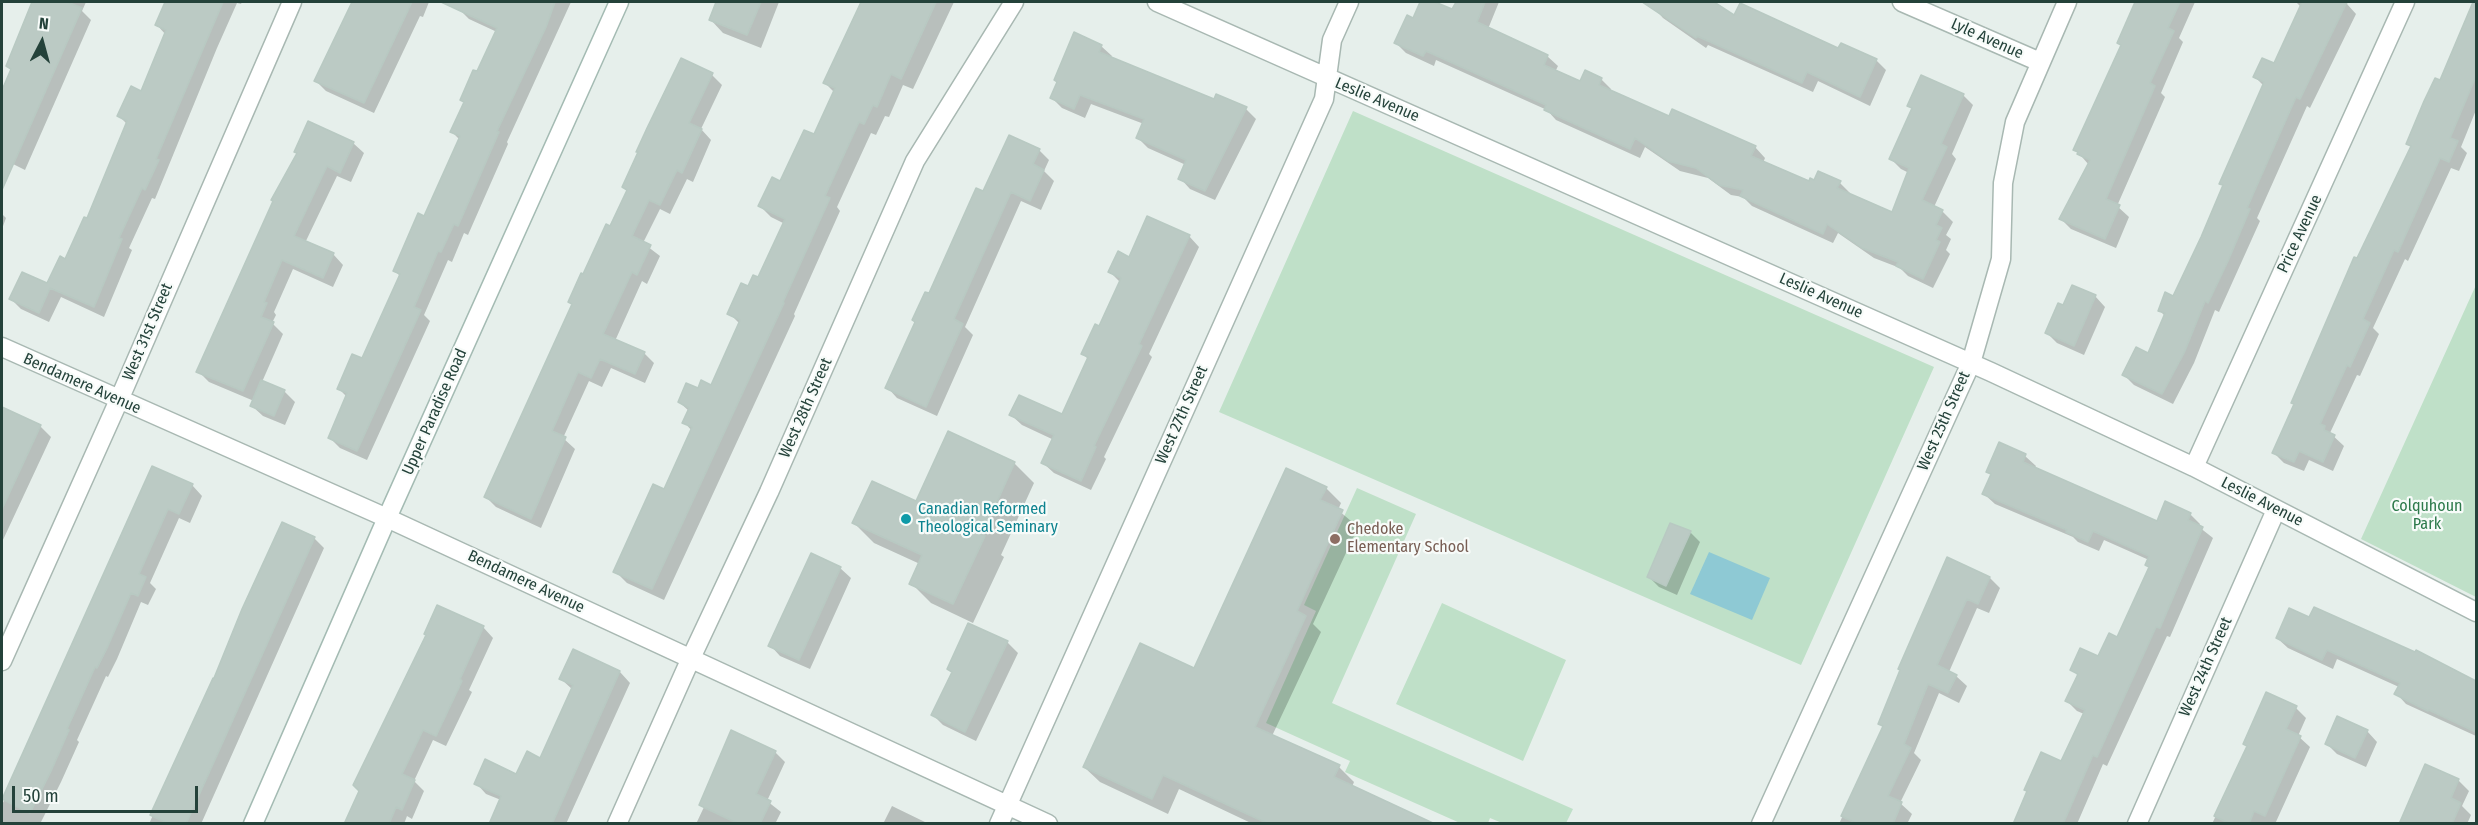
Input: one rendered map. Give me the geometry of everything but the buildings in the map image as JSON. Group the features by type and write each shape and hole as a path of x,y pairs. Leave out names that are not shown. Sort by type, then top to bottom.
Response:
{"street":[{"name":"West 31st Street","path":"2,661 119,400 292,2"},
{"name":"Upper Paradise Road","path":"253,824 387,519 620,2"},
{"name":"West 28th Street","path":"617,824 691,658 769,492 915,161 1014,2"},
{"name":"Leslie Avenue","path":"1157,2 1971,363 2194,467 2476,612"},
{"name":"West 27th Street","path":"999,824 1324,99 1332,40 1349,2"},
{"name":"Lyle Avenue","path":"1902,2 2040,62"},
{"name":"West 25th Street","path":"1761,824 1971,363 2001,259 2003,183 2015,122 2067,2"},
{"name":"Price Avenue","path":"2194,467 2405,2"},
{"name":"Bendamere Avenue","path":"2,347 387,519 1048,824"},
{"name":"West 24th Street","path":"2137,824 2276,510"}],"green space":[{"path":"1353,111 1934,367 1801,665 1219,412"},
{"name":"Colquhoun Park","path":"2476,285 2476,597 2361,539"},
{"path":"1357,488 1416,514 1332,703 1573,809 1566,823 1502,823 1490,818 1488,823 1460,823 1345,772 1350,761 1266,723 1316,611 1304,605"},
{"path":"1442,603 1566,660 1523,761 1396,704"}],"water":[{"path":"1709,552 1770,578 1752,620 1690,594"}],"place":[{"name":"Canadian Reformed Theological Seminary","path":"906,519"},
{"name":"Chedoke Elementary School","path":"1335,539"}]}
